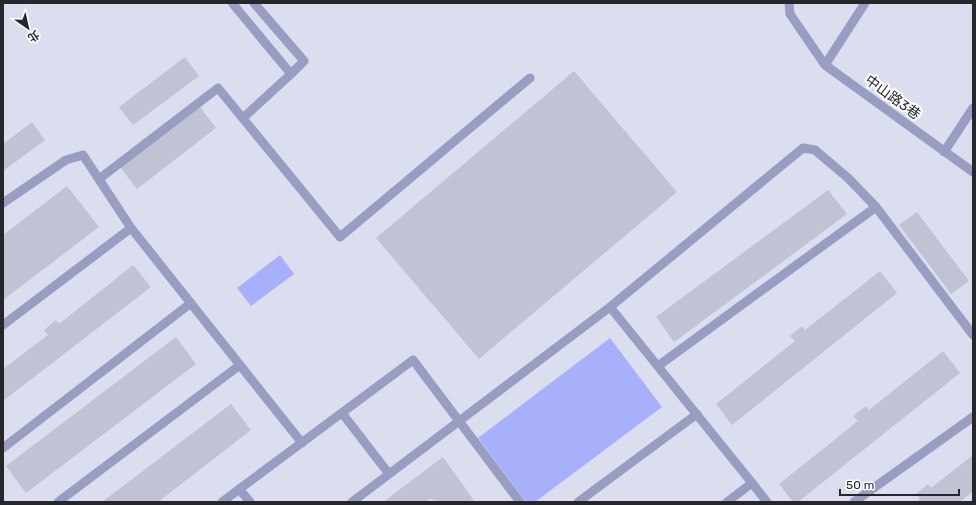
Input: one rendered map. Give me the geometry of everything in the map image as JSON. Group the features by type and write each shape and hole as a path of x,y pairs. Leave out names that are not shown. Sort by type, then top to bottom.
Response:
{"lane":[{"path":"234,3 233,4 291,74"},
{"path":"243,118 304,61 254,3"},
{"name":"中山路3巷","path":"789,3 790,14 825,65 973,172"},
{"path":"825,65 865,3"},
{"path":"258,34 270,22"},
{"path":"99,179 218,88 340,237 530,78"},
{"path":"944,152 973,108"},
{"path":"352,502 610,307 803,148 815,150 848,178 876,207 973,335"},
{"path":"3,203 66,160 83,155 131,228 302,443"},
{"path":"658,366 876,207"},
{"path":"3,325 131,228"},
{"path":"3,448 191,303"},
{"path":"610,307 767,502"},
{"path":"222,502 413,360 520,502"},
{"path":"58,502 240,365"},
{"path":"342,413 389,474"},
{"path":"578,502 697,414"},
{"path":"854,502 973,417"},
{"path":"728,502 752,483"},
{"path":"239,489 250,502"}],"shaded area":[{"path":"280,255 294,274 251,306 237,288"},
{"path":"610,338 662,407 535,502 526,502 478,438"}],"building":[{"path":"185,57 199,76 133,125 119,107"},
{"path":"574,71 677,192 479,359 376,238"},
{"path":"200,107 216,128 137,189 120,167"},
{"path":"32,122 45,140 3,171 3,144"},
{"path":"67,186 99,227 3,300 3,235"},
{"path":"828,190 847,214 674,342 656,317"},
{"path":"917,212 969,281 951,294 899,225"},
{"path":"133,265 151,287 3,401 3,369 48,335 44,330 56,320 59,324"},
{"path":"880,271 897,293 732,425 716,404 795,341 790,336 802,326 805,330"},
{"path":"176,337 196,364 26,493 6,466"},
{"path":"943,351 960,373 798,502 793,502 779,484 858,421 853,416 866,406 869,410"},
{"path":"231,404 251,430 158,502 102,502"},
{"path":"973,455 973,491 960,502 917,502 920,499 916,494 928,484 931,488"},
{"path":"443,457 475,502 443,502 430,499 426,502 383,502"}]}
